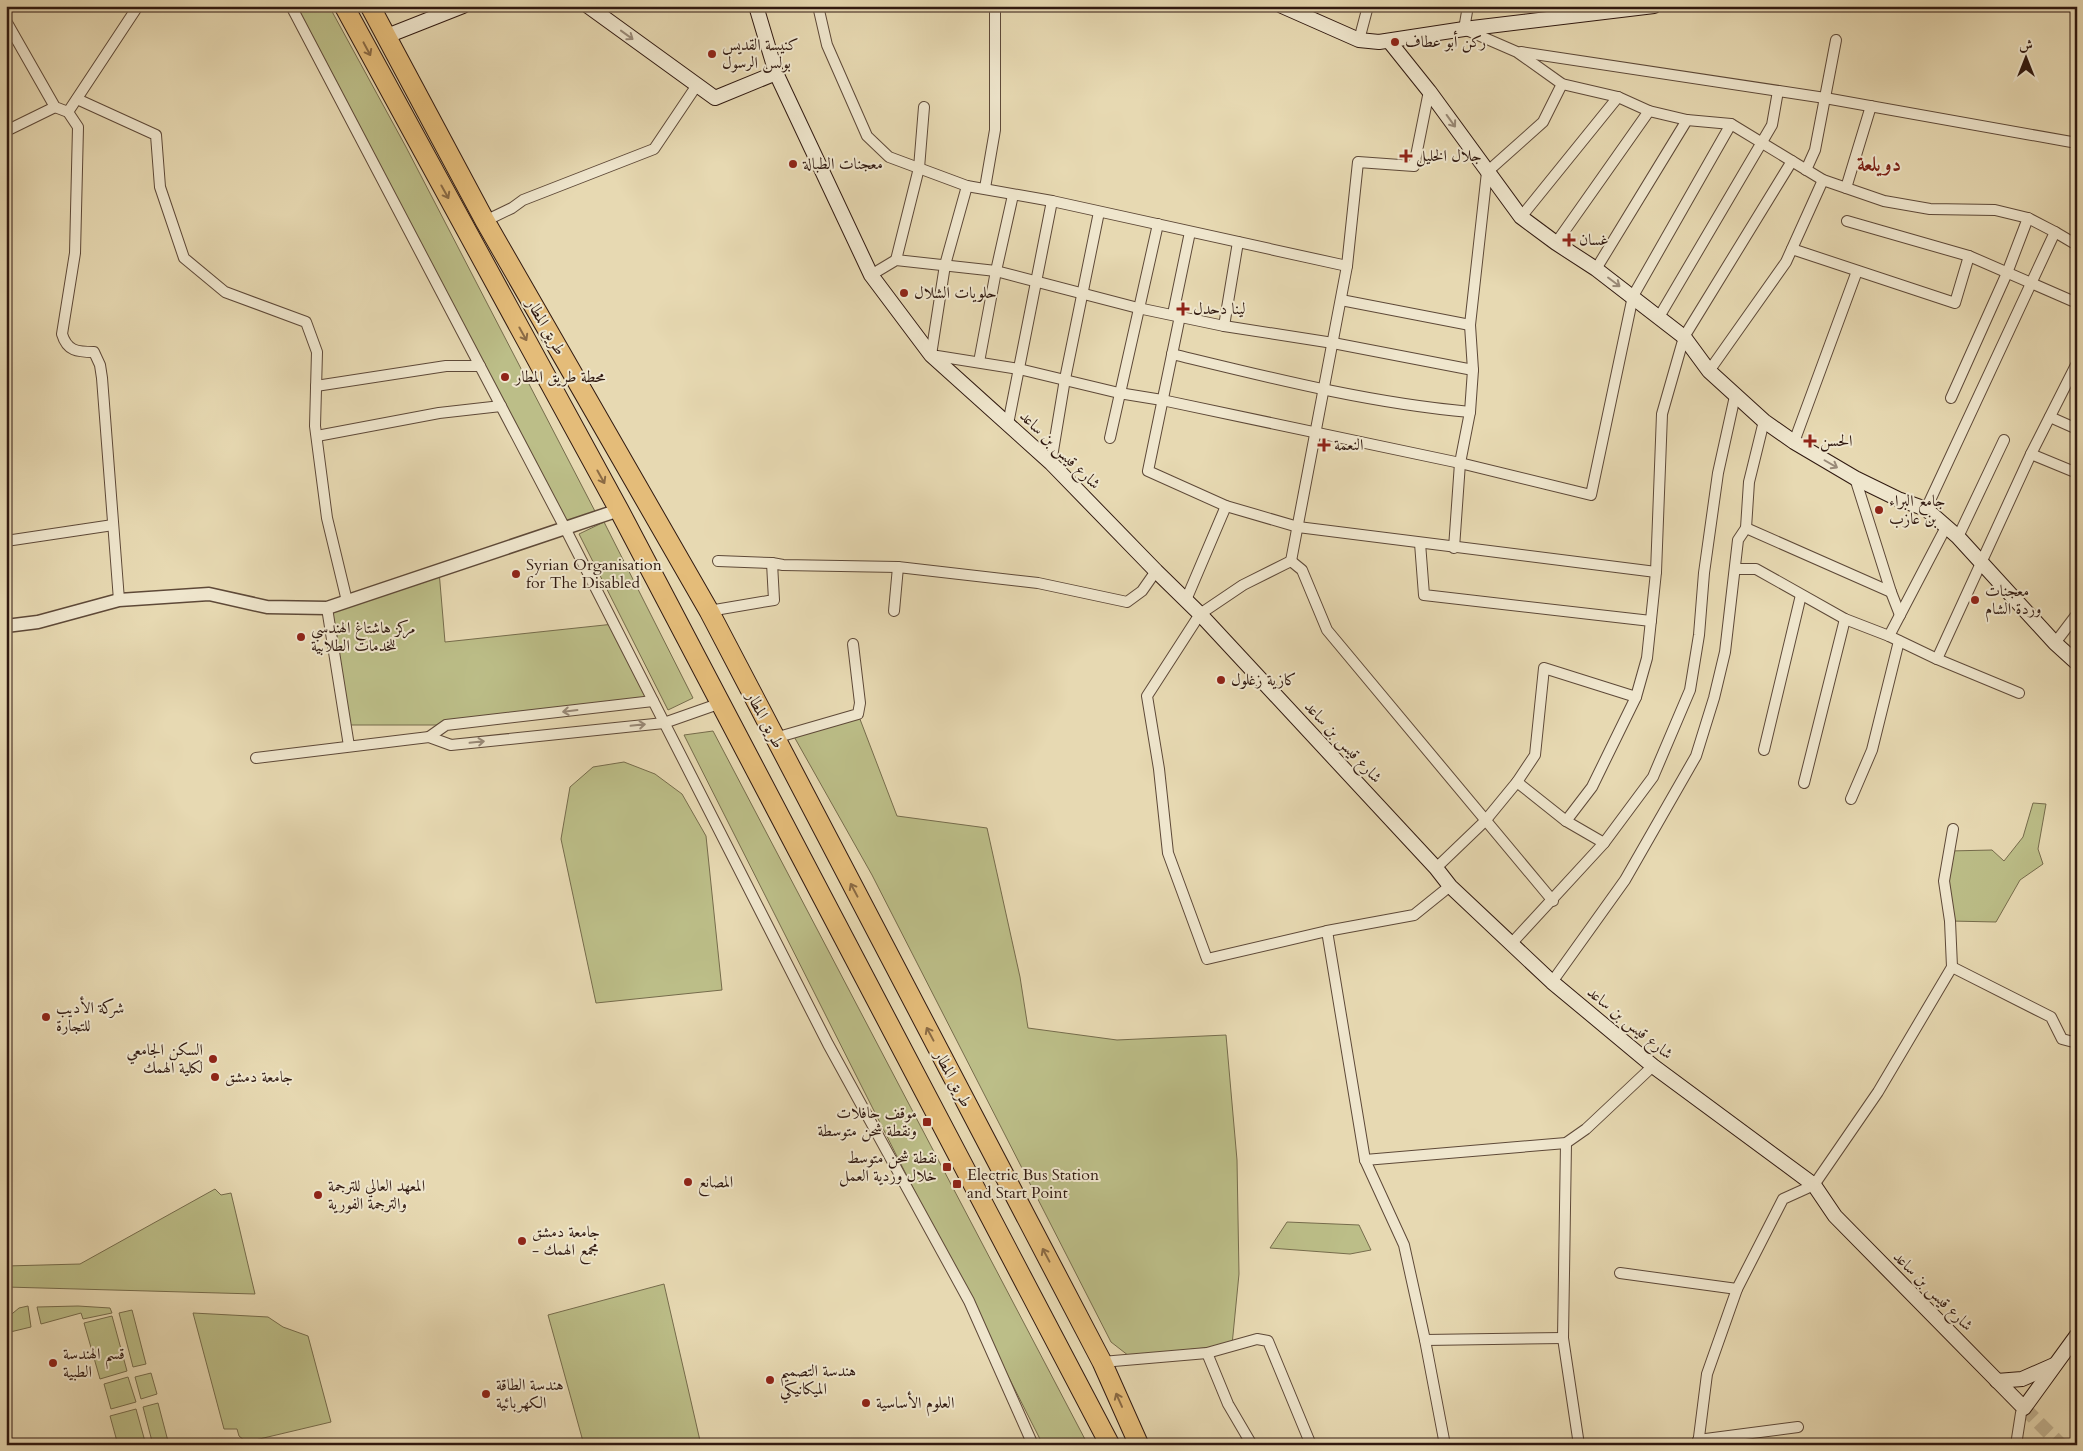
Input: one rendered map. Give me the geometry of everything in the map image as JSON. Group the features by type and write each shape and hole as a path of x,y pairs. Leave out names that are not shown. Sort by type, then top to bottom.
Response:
{"highway":[{"name":"طريق المطار","path":"344,6 620,510 1110,1445"},
{"name":"طريق المطار","path":"370,6 485,221 708,611 1102,1362 1139,1445"}],"main road":[{"path":"386,36 462,6"},
{"path":"588,6 715,98 776,73"},
{"name":"شارع قيس بن ساعد","path":"756,6 776,73 871,275 931,355 1051,463 1156,572 1200,614 1436,868 1450,886 1552,982 1653,1066 1814,1185 1835,1216 2024,1408"},
{"path":"1282,6 1303,11 1359,40 1369,42 1389,41 1572,12 1654,6"},
{"path":"1389,41 1429,91 1521,217 1556,243 1596,268 1684,337 1710,371 1764,421 1794,442 1855,478 1898,500 1926,509 1958,537 2055,643 2077,663"},
{"path":"2024,1408 2077,1335"},
{"path":"1997,1381 2022,1379 2057,1364"}],"street":[{"path":"68,112 138,6"},
{"path":"291,6 566,528 828,1044 969,1301 1033,1445"},
{"path":"818,6 827,45 867,136 889,157 967,186 1052,201 1347,266"},
{"path":"985,188 995,130 995,6"},
{"path":"1359,40 1368,6"},
{"path":"1468,6 1464,29 1517,52 1562,84 1618,97 1649,111 1687,120 1732,124 1823,180 1884,201 1930,208 1995,210 2028,218 2077,245"},
{"path":"6,21 55,107 68,112 78,127 76,252 62,334 65,344 75,352 94,352 100,365 119,600"},
{"path":"1806,170 1815,150 1836,40"},
{"path":"1517,52 1825,98 2077,142"},
{"path":"1454,548 1460,463 1470,412 1473,370 1470,325 1488,172 1543,122 1562,84"},
{"path":"485,221 512,208 523,200 654,149 697,85"},
{"path":"1291,561 1347,266 1358,162 1414,166 1429,91"},
{"path":"1659,317 1772,125 1778,91"},
{"path":"1521,217 1618,97"},
{"path":"77,99 156,135 160,187 184,258 225,292 306,322 317,352 317,436 327,518 347,601"},
{"path":"1846,188 1871,106"},
{"path":"6,131 55,107"},
{"path":"896,260 919,168 924,107"},
{"path":"1556,243 1649,111"},
{"path":"1596,268 1687,120"},
{"path":"967,186 945,265 931,355 1019,369 1119,393 1162,400 1460,463 1591,495 1633,296 1732,124"},
{"path":"1566,821 1592,787 1636,697 1647,658 1656,572 1662,414 1684,337 1792,161"},
{"path":"1710,371 1786,262 1823,180"},
{"path":"979,362 1013,195"},
{"path":"1008,424 1052,201"},
{"path":"1051,463 1065,379 1098,212"},
{"path":"1951,398 2007,273 2028,218"},
{"path":"1847,221 1969,256 2077,303"},
{"path":"1110,438 1158,224"},
{"path":"1190,232 1176,315 1172,354 1148,471 1226,506 1298,528 1656,572"},
{"path":"1926,509 2055,232"},
{"path":"1224,326 1238,242"},
{"path":"1792,249 1955,303 1969,256"},
{"path":"871,275 896,260 996,272 1082,292 1138,308 1224,326 1333,343 1473,370"},
{"path":"1794,442 1857,271"},
{"path":"1341,300 1470,325"},
{"path":"1172,354 1324,390 1424,408 1470,412"},
{"path":"1937,659 2031,454 2077,363"},
{"path":"316,386 446,366 480,366"},
{"path":"1511,944 1604,843 1653,778 1690,690 1700,635 1704,573 1718,473 1735,396"},
{"path":"317,436 439,413 501,406"},
{"path":"2050,417 2077,429"},
{"path":"1552,982 1626,880 1696,756 1714,698 1725,652 1738,540 1746,528 1749,482 1764,421"},
{"path":"1958,537 2004,440"},
{"path":"2031,454 2077,473"},
{"path":"1855,478 1891,592 1900,614"},
{"path":"1186,600 1226,506"},
{"path":"6,626 38,622 119,600 209,594 268,607 328,608 620,510"},
{"path":"6,540 113,525"},
{"path":"1888,636 1946,527"},
{"path":"1746,528 1891,592"},
{"path":"1420,544 1424,595 1651,621"},
{"path":"718,561 772,562 783,565 898,567 1038,583 1127,602 1142,591 1156,572"},
{"path":"1291,561 1302,570 1327,630 1552,900"},
{"path":"1291,561 1243,585 1200,614 1147,696 1159,769 1168,853 1207,959 1327,931 1414,915 1450,886"},
{"path":"708,611 774,600 772,562"},
{"path":"894,611 898,567"},
{"path":"1735,568 1756,569 1845,619 2019,693"},
{"path":"1764,750 1802,595"},
{"path":"328,608 349,746"},
{"path":"2055,643 2077,614"},
{"path":"1804,783 1845,619"},
{"path":"1851,799 1872,750 1899,641"},
{"path":"775,738 858,714 861,708 853,644"},
{"path":"1436,868 1485,821 1517,782 1535,755 1544,668 1636,697"},
{"path":"429,737 446,726 653,701"},
{"path":"256,758 429,737 451,745 664,723 721,703"},
{"path":"1517,782 1566,821 1604,843"},
{"path":"1798,1427 1698,1443 1707,1374 1736,1289 1782,1199 1814,1185 1878,1092 1952,967 1950,921 1944,881 1953,829"},
{"path":"1327,931 1365,1160 1404,1244 1425,1340 1444,1445"},
{"path":"1952,967 2050,1017 2062,1039 2077,1043"},
{"path":"1365,1160 1566,1143 1586,1128 1653,1066"},
{"path":"1566,1143 1563,1338 1579,1445"},
{"path":"1620,1273 1736,1289"},
{"path":"1425,1340 1563,1338"},
{"path":"1102,1362 1207,1353 1257,1339 1268,1341 1311,1445"},
{"path":"1207,1353 1228,1404 1252,1445"},
{"path":"2016,1445 2021,1413 2024,1408"}],"green space":[{"path":"291,6 329,6 406,147 598,517 565,528"},
{"path":"604,522 693,698 668,710 579,534"},
{"path":"439,571 445,642 614,624 653,701 446,725 346,725 327,608"},
{"path":"858,714 897,816 987,828 1020,977 1028,1028 1117,1040 1226,1035 1237,1160 1239,1274 1232,1345 1129,1356 1111,1342 872,875 792,733"},
{"path":"713,731 1088,1445 1043,1445 684,735"},
{"path":"624,762 655,774 682,794 706,836 722,990 596,1003 561,839 570,787 593,767"},
{"path":"2033,803 2046,804 2038,849 2043,864 2020,880 1996,922 1950,921 1944,881 1949,851 1992,850 2004,861 2023,837"},
{"path":"215,1189 221,1195 231,1193 255,1294 6,1287 6,1266 80,1264"},
{"path":"1287,1222 1359,1225 1371,1250 1350,1254 1270,1248"},
{"path":"664,1284 701,1445 584,1445 548,1315"},
{"path":"28,1306 31,1327 6,1333 7,1318 19,1308"},
{"path":"78,1306 110,1308 112,1313 83,1319 81,1313 41,1324 37,1307"},
{"path":"132,1310 146,1364 133,1367 119,1313"},
{"path":"193,1313 268,1317 283,1327 308,1336 331,1422 251,1441 245,1441 239,1436 237,1429 224,1429"},
{"path":"112,1316 127,1371 100,1379 84,1323"},
{"path":"151,1373 157,1394 141,1399 135,1377"},
{"path":"128,1377 136,1402 111,1409 104,1384"},
{"path":"158,1403 169,1445 153,1445 143,1407"},
{"path":"136,1409 146,1445 118,1445 110,1416"}],"tunnel":[{"path":"2024,1408 2061,1445"}],"place":[{"name":"ركن أبو عطاف","path":"1395,42"},
{"name":"كنيسة القديس بولس الرسول","path":"712,54"},
{"name":"جلال الخليل","path":"1406,156"},
{"name":"معجنات الطبالة","path":"793,164"},
{"name":"غسان","path":"1569,240"},
{"name":"حلويات الشلال","path":"904,293"},
{"name":"لينا دحدل","path":"1183,309"},
{"name":"محطة طريق المطار","path":"505,377"},
{"name":"الحسن","path":"1810,441"},
{"name":"النعمة","path":"1324,445"},
{"name":"جامع البراء بن عازب","path":"1879,510"},
{"name":"Syrian Organisation for The Disabled","path":"516,574"},
{"name":"معجنات وردة الشام","path":"1975,600"},
{"name":"مركز هاشتاغ الهندسي للخدمات الطلابية","path":"301,637"},
{"name":"كازية زغلول","path":"1221,680"},
{"name":"شركة الأديب للتجارة","path":"46,1017"},
{"name":"السكن الجامعي لكلية الهمك","path":"213,1059"},
{"name":"جامعة دمشق","path":"215,1077"},
{"name":"موقف حافلات ونقطة شحن متوسطة","path":"927,1122"},
{"name":"نقطة شحن متوسط خلال وردية العمل","path":"947,1167"},
{"name":"المصانع","path":"688,1182"},
{"name":"Electric Bus Station and Start Point","path":"957,1184"},
{"name":"المعهد العالي للترجمة والترجمة الفورية","path":"318,1195"},
{"name":"جامعة دمشق - مجمع الهمك","path":"522,1241"},
{"name":"قسم الهندسة الطبية","path":"53,1363"},
{"name":"هندسة التصميم الميكانيكي","path":"770,1380"},
{"name":"هندسة الطاقة الكهربائية","path":"486,1394"},
{"name":"العلوم الأساسية","path":"866,1403"}],"district":[{"name":"دويلعة","path":"1879,164"}]}
